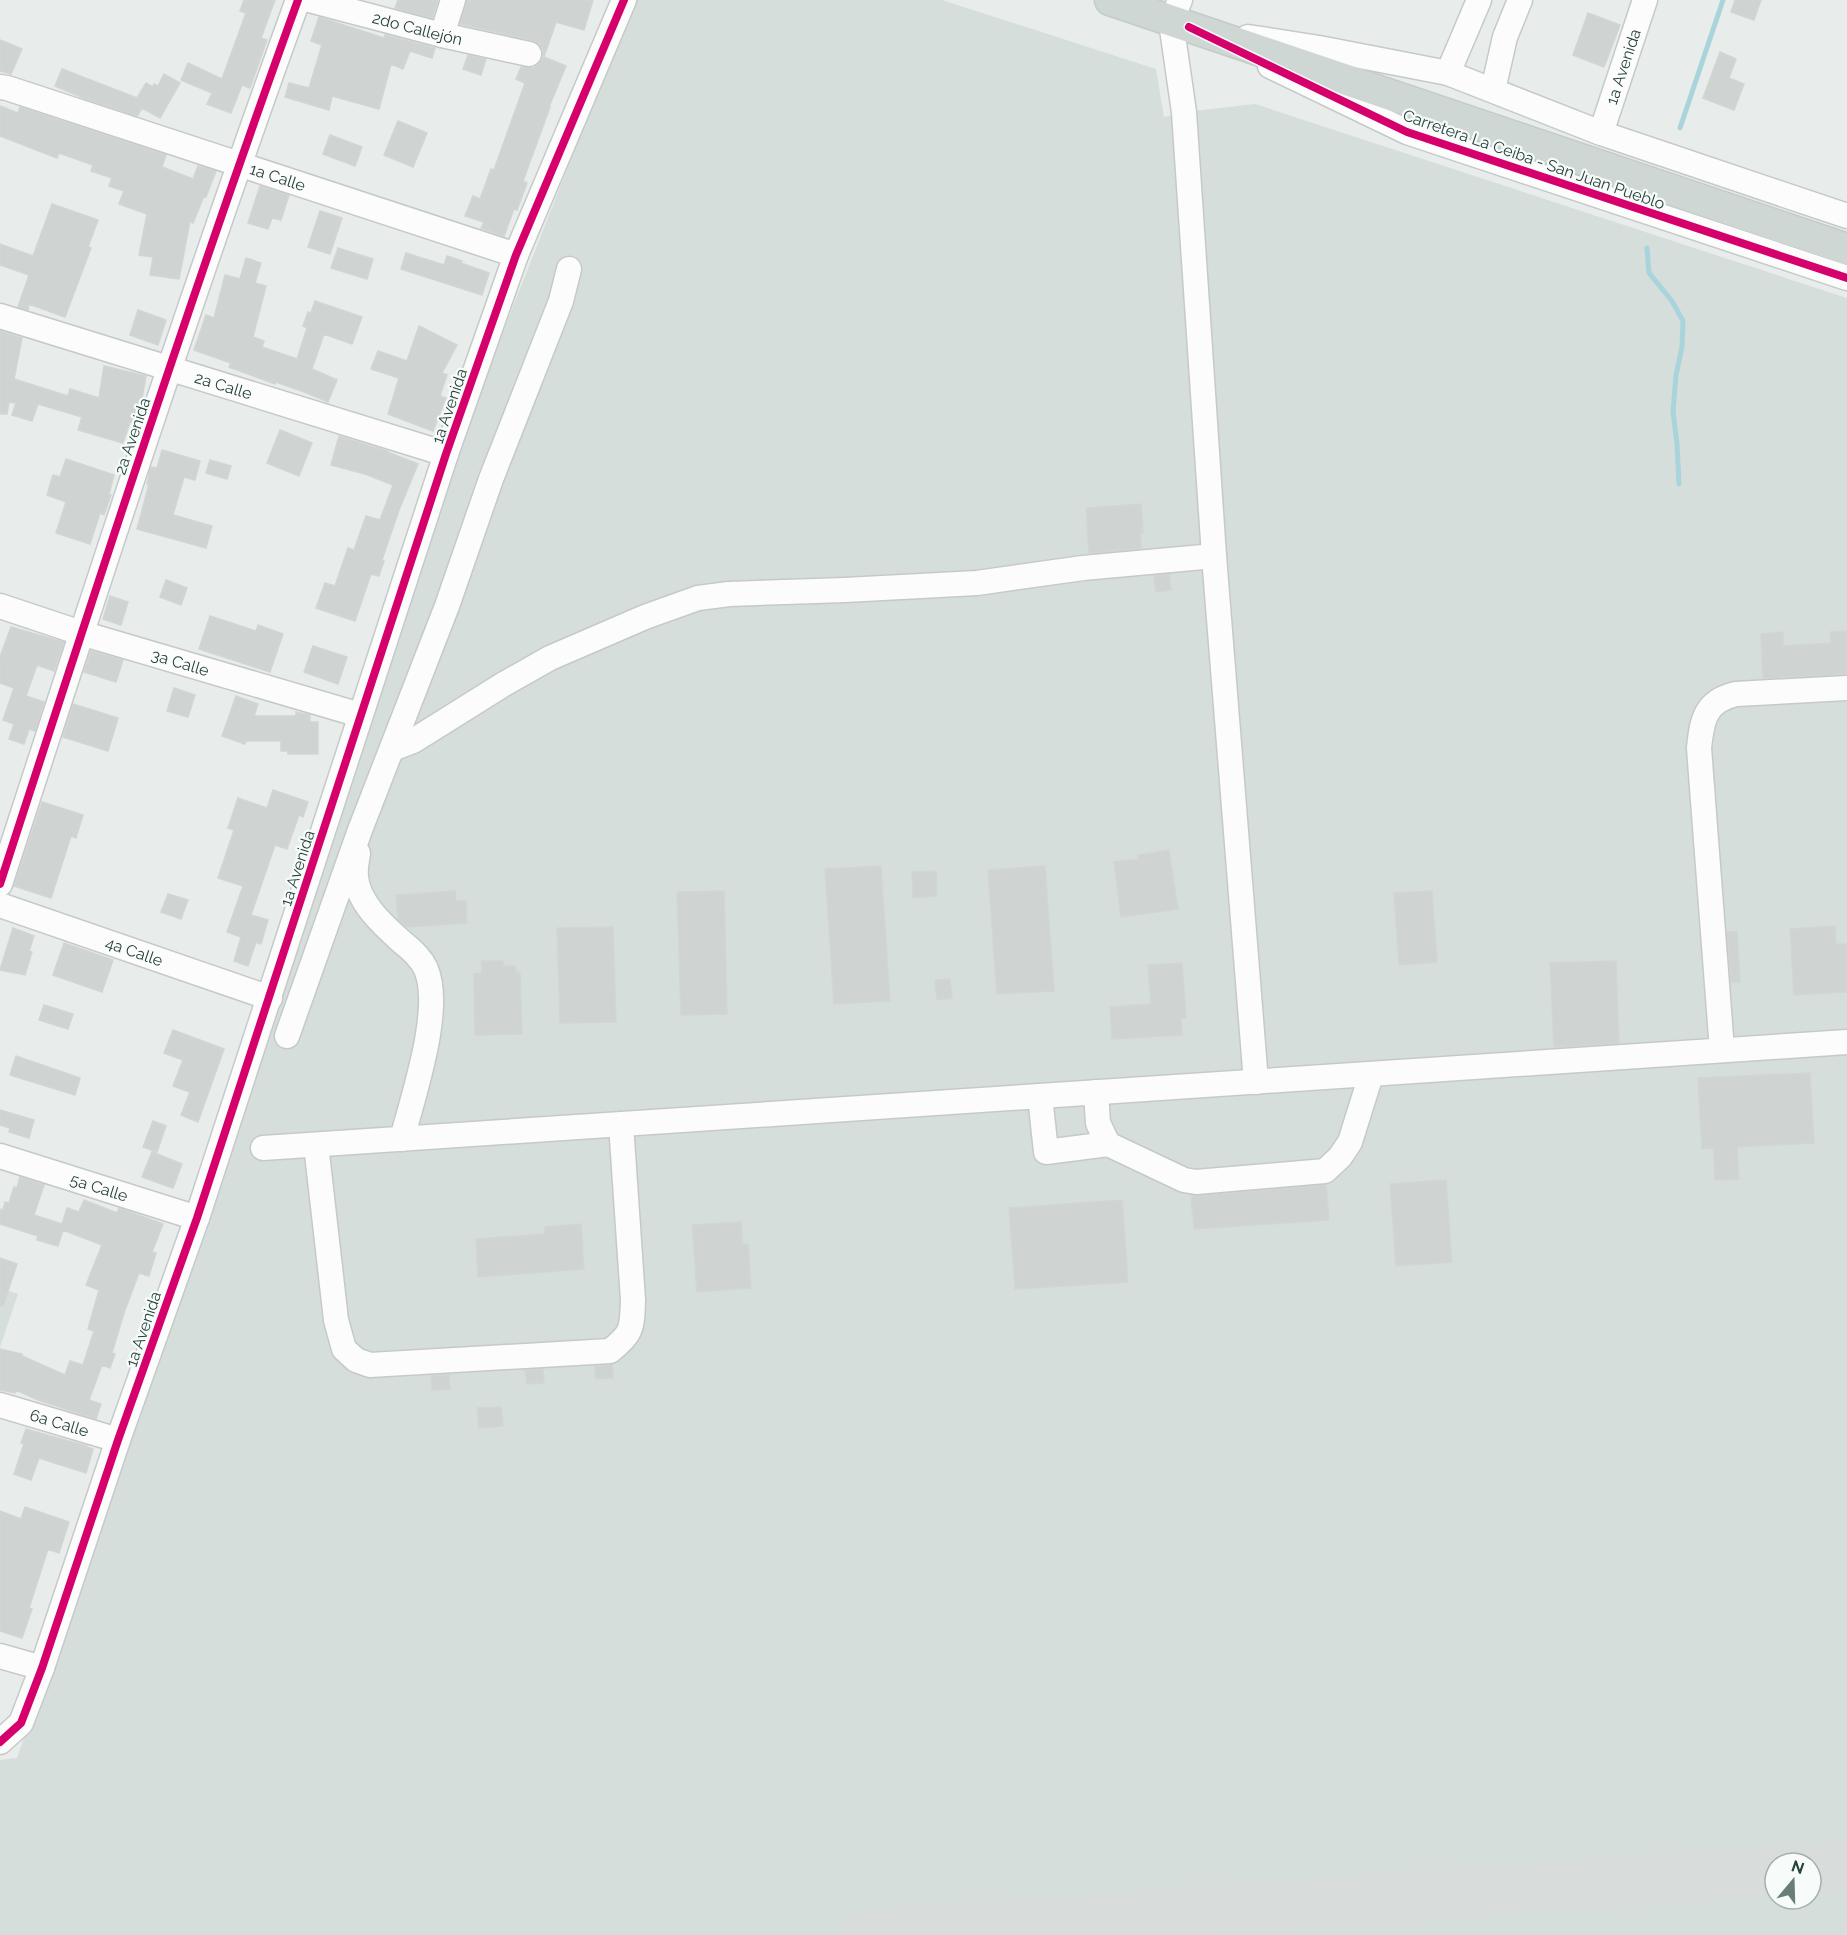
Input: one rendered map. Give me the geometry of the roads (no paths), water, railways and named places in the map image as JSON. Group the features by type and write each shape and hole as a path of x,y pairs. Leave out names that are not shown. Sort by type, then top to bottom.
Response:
{"main road":[{"name":"Carretera La Ceiba - San Juan Pueblo","path":"1110,0 1180,16 1847,249"}],"street":[{"name":"2a Avenida","path":"0,884 169,369 238,165 298,0"},
{"name":"2do Callejón","path":"309,0 442,35 529,54"},
{"path":"442,35 453,0"},
{"name":"1a Avenida","path":"0,1742 21,1723 42,1668 118,1440 197,1218 446,454 516,255 624,0"},
{"path":"1448,74 1479,0"},
{"path":"1493,90 1505,37 1520,0"},
{"name":"1a Avenida","path":"1601,133 1645,0"},
{"path":"1180,16 1184,112 1214,555 1256,1082"},
{"name":"Carretera La Ceiba - San Juan Pueblo","path":"1180,16 1319,48 1448,74 1601,133 1847,216"},
{"name":"Carretera La Ceiba - San Juan Pueblo","path":"1180,16 1407,132 1847,278"},
{"name":"1a Calle","path":"4,88 516,255"},
{"path":"287,1036 360,830 447,606 491,479 561,301 569,270"},
{"name":"2a Calle","path":"0,316 446,454"},
{"path":"392,749 413,741 550,658 645,617 698,598 729,594 977,583 1083,568 1214,555"},
{"name":"3a Calle","path":"0,606 81,633 360,715"},
{"path":"1722,1050 1699,748 1702,722 1708,710 1723,697 1736,694 1847,688"},
{"path":"360,830 356,878 366,904 385,927 413,951 426,968 430,990 430,1020 402,1139"},
{"name":"4a Calle","path":"0,905 270,998"},
{"path":"263,1148 1847,1042"},
{"path":"1040,1096 1046,1152 1108,1144 1184,1180 1196,1182 1325,1171 1340,1157 1350,1142 1371,1075"},
{"path":"1096,1092 1098,1124 1108,1144"},
{"path":"316,1145 336,1320 344,1349 356,1360 370,1365 610,1351 626,1338 632,1324 633,1300 621,1124"},
{"name":"5a Calle","path":"0,1156 197,1218"},
{"name":"6a Calle","path":"0,1405 118,1440"},
{"path":"0,1656 42,1668"}],"waterway":[{"path":"1680,128 1723,0"},
{"path":"1647,248 1649,273 1672,301 1683,321 1682,347 1676,375 1673,412 1679,484"}]}
